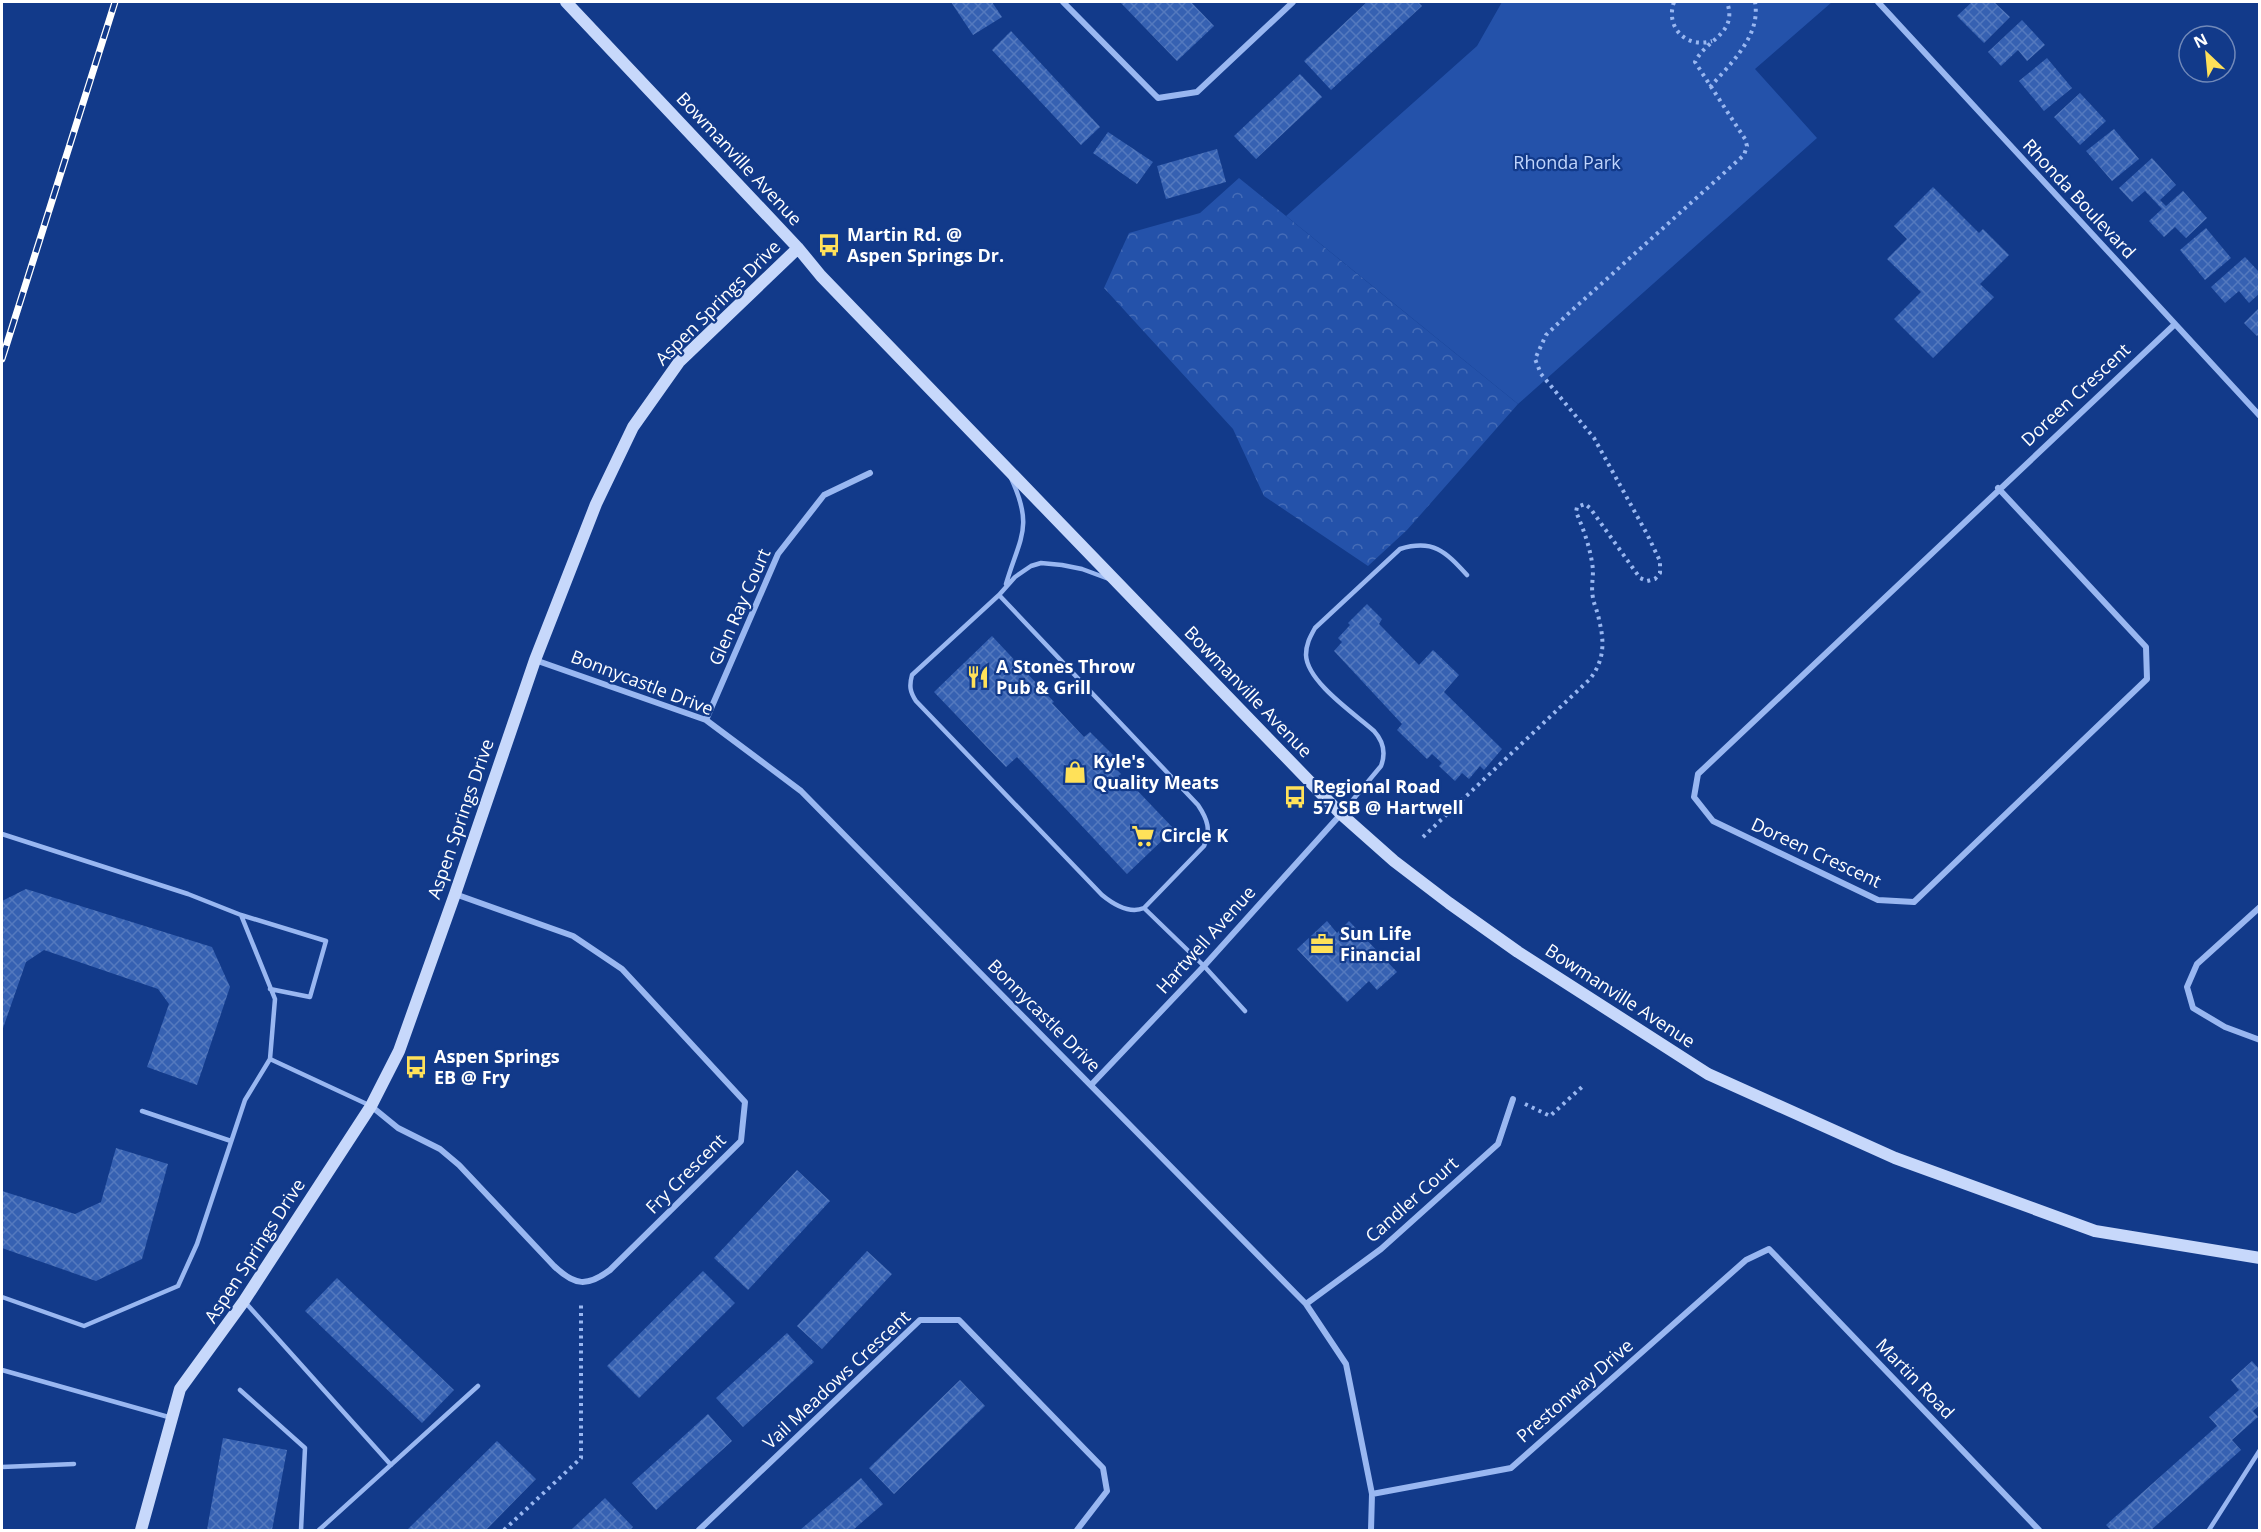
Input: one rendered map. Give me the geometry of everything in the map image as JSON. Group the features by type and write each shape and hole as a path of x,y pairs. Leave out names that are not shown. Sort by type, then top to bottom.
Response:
{"main road":[{"name":"Bowmanville Avenue","path":"566,2 798,248 821,276 1341,814 1394,861 1449,903 1518,952 1708,1074 1895,1158 2095,1231 2259,1258"},
{"name":"Aspen Springs Drive","path":"141,1530 180,1389 244,1301 371,1106 399,1051 535,660 596,504 633,427 679,362 798,248"}],"street":[{"path":"1064,2 1158,98 1197,92 1293,2"},
{"name":"Rhonda Boulevard","path":"1878,2 2259,416"},
{"name":"Doreen Crescent","path":"1998,489 2146,647 2147,679 1914,902 1878,900 1713,821 1694,797 1698,774 1998,489 2175,325"},
{"name":"Glen Ray Court","path":"706,720 778,554 824,495 870,473"},
{"name":"Bonnycastle Drive","path":"535,660 706,720 801,791 1306,1304 1346,1364 1372,1494 1371,1530"},
{"name":"Hartwell Avenue","path":"1091,1085 1204,966 1341,814"},
{"name":"Fry Crescent","path":"371,1106 398,1128 440,1149 459,1165 554,1266 575,1282 599,1278 610,1270 741,1141 745,1102 622,969 573,936 455,894"},
{"path":"2259,907 2197,964 2187,987 2193,1008 2225,1027 2259,1040"},
{"name":"Candler Court","path":"1306,1304 1381,1249 1497,1144 1513,1099"},
{"name":"Prestonway Drive","path":"1372,1494 1511,1468 1746,1260 1769,1249"},
{"name":"Martin Road","path":"1769,1249 2039,1530"},
{"name":"Vail Meadows Crescent","path":"699,1530 920,1320 959,1320 1104,1468 1107,1491 1077,1530"}],"lane":[{"path":"999,595 1198,805 1205,816 1209,826 1204,846 1144,908 1131,911 1102,895 910,693 909,684 912,675 999,595 1005,586 1022,540 1024,528 1020,502 1007,470"},
{"path":"1341,814 1381,766 1384,747 1374,731 1319,682 1311,671 1306,656 1308,641 1315,628 1400,549 1415,544 1429,545 1451,557 1467,574"},
{"path":"1005,586 1023,571 1041,563 1082,569 1115,581"},
{"path":"2,834 188,894 241,915 326,941 310,997 270,989"},
{"path":"1144,908 1204,966 1245,1011"},
{"path":"2,1297 84,1326 178,1286 197,1244 245,1100 270,1059 274,999 241,915"},
{"path":"270,1059 371,1106"},
{"path":"142,1111 231,1141"},
{"path":"244,1301 391,1465"},
{"path":"2,1370 172,1418"},
{"path":"319,1530 478,1386"},
{"path":"240,1390 305,1448 300,1530"},
{"path":"2210,1530 2259,1450"},
{"path":"2,1467 74,1464"}],"path":[{"path":"1674,2 1671,20 1680,35 1695,43 1704,43 1719,37 1728,24 1730,10 1728,2"},
{"path":"1710,87 1738,55 1756,23 1755,2"},
{"path":"1423,837 1589,680 1602,661 1600,621 1593,599 1593,570 1590,552 1576,512 1577,507 1585,504 1590,508 1640,578 1655,579 1660,573 1660,561 1606,458 1594,438 1541,374 1535,359 1546,335 1569,312 1744,155 1747,146 1745,139 1695,62 1712,40"},
{"path":"1513,1099 1550,1116 1582,1088"},
{"path":"504,1530 581,1458 581,1305"}],"green space":[{"name":"Rhonda Park","path":"1502,2 1832,2 1755,69 1817,138 1518,404 1286,216 1477,46"},
{"path":"1239,178 1518,404 1407,530 1368,566 1264,496 1233,429 1104,288 1129,233 1200,213"}],"building":[{"path":"951,2 992,2 1002,17 973,35"},
{"path":"1120,2 1191,2 1214,26 1177,61"},
{"path":"1367,2 1418,2 1422,6 1331,90 1304,61"},
{"path":"1972,2 1994,2 2010,17 1984,43 1957,16"},
{"path":"2022,20 2045,45 2027,61 2018,50 2001,66 1988,52"},
{"path":"1011,31 1100,127 1081,145 992,50"},
{"path":"2047,58 2072,88 2044,111 2019,81"},
{"path":"1300,74 1322,97 1256,159 1234,136"},
{"path":"2080,93 2106,121 2080,145 2054,117"},
{"path":"2114,129 2139,159 2112,181 2086,151"},
{"path":"1108,132 1153,162 1137,184 1093,153"},
{"path":"1217,149 1226,182 1166,199 1157,166"},
{"path":"2152,158 2176,185 2160,200 2166,206 2183,191 2207,218 2186,238 2175,227 2164,237 2149,221 2162,209 2145,191 2132,202 2119,188"},
{"path":"1933,187 1979,233 1983,229 2009,255 1980,284 1994,297 1933,358 1894,319 1921,292 1887,259 1907,239 1894,226"},
{"path":"2206,228 2231,258 2205,280 2180,250"},
{"path":"2245,257 2260,273 2260,293 2249,303 2239,291 2225,303 2211,287"},
{"path":"2260,307 2260,333 2257,336 2244,323"},
{"path":"1367,604 1382,619 1379,624 1419,665 1433,650 1459,675 1444,692 1502,749 1484,770 1480,766 1469,779 1462,773 1455,781 1439,766 1442,763 1432,754 1427,759 1397,730 1402,724 1334,651 1342,642 1338,638 1350,625 1348,623"},
{"path":"992,636 1084,737 1090,732 1113,755 1107,760 1121,774 1118,776 1131,789 1133,786 1174,829 1127,874 1017,757 1006,767 934,692"},
{"path":"26,889 212,947 230,987 197,1085 147,1067 169,1004 158,989 44,950 26,962 2,1031 2,901"},
{"path":"1327,921 1337,933 1349,921 1397,972 1377,990 1369,981 1347,1002 1297,949"},
{"path":"116,1148 168,1164 142,1259 96,1281 2,1248 2,1191 75,1214 101,1202"},
{"path":"797,1170 830,1201 748,1290 714,1258"},
{"path":"867,1251 892,1274 822,1349 797,1326"},
{"path":"703,1271 735,1303 639,1398 607,1366"},
{"path":"337,1278 454,1390 422,1423 305,1311"},
{"path":"787,1333 814,1362 743,1427 716,1398"},
{"path":"2252,1361 2260,1370 2260,1405 2253,1411 2258,1417 2232,1440 2241,1450 2151,1530 2111,1530 2106,1525 2217,1426 2209,1417 2239,1390 2231,1380"},
{"path":"960,1380 985,1406 894,1494 869,1468"},
{"path":"708,1414 732,1441 656,1510 632,1483"},
{"path":"223,1438 287,1450 272,1530 207,1530"},
{"path":"497,1441 536,1479 486,1530 407,1530"},
{"path":"861,1478 883,1504 853,1530 800,1530"},
{"path":"605,1498 633,1527 630,1530 571,1530"}],"railway":[{"path":"2,359 115,2"}],"place":[{"name":"Martin Rd. @ Aspen Springs Dr.","path":"829,245"},
{"name":"A Stones Throw Pub & Grill","path":"978,677"},
{"name":"Kyle's Quality Meats","path":"1075,772"},
{"name":"Regional Road 57 SB @ Hartwell","path":"1295,797"},
{"name":"Circle K","path":"1143,836"},
{"name":"Sun Life Financial","path":"1322,944"},
{"name":"Aspen Springs EB @ Fry","path":"416,1067"}]}
